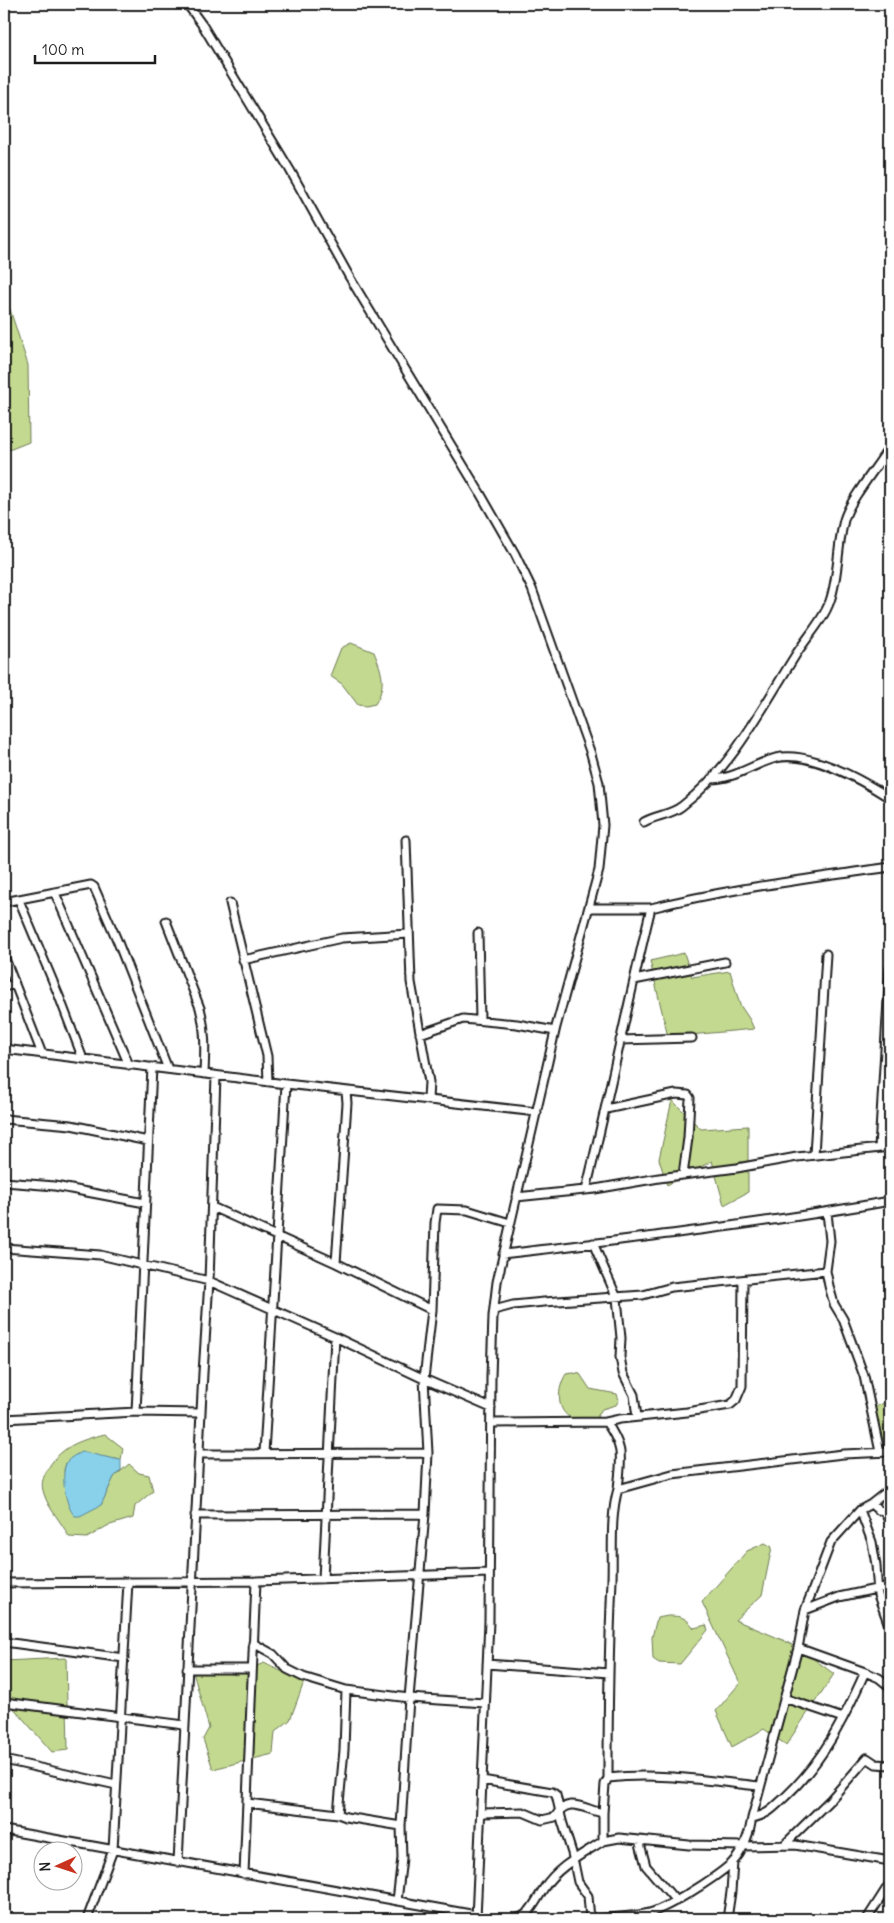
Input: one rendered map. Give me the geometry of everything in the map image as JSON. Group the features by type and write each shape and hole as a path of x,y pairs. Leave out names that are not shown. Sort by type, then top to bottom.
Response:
{"street":[{"path":"4,1830 476,1917 487,1664 491,1408 496,1282 555,1031 599,870 602,843 602,804 599,783 591,754 532,589 515,554 350,278 284,162 188,4"},
{"path":"644,822 680,808 710,779 754,724 794,658 824,614 835,580 844,520 850,506 890,446"},
{"path":"710,779 729,777 775,758 792,756 847,774 890,798"},
{"path":"406,840 411,982 429,1082 428,1099"},
{"path":"588,908 651,908 724,892 890,866"},
{"path":"4,902 91,885 94,887 168,1070"},
{"path":"55,893 129,1064"},
{"path":"19,900 83,1059"},
{"path":"230,903 267,1056 268,1082"},
{"path":"586,1190 651,908"},
{"path":"166,921 203,1020 206,1034 204,1074"},
{"path":"478,933 480,1020"},
{"path":"243,960 342,938 409,934"},
{"path":"814,1155 826,954"},
{"path":"4,956 42,1054"},
{"path":"634,980 725,962"},
{"path":"879,1148 890,968"},
{"path":"4,987 15,984"},
{"path":"420,1034 463,1019 555,1031"},
{"path":"620,1040 692,1038"},
{"path":"4,1049 216,1076 537,1112"},
{"path":"136,1412 152,1068"},
{"path":"178,1862 201,1413 210,1281 216,1076"},
{"path":"264,1454 286,1084"},
{"path":"336,1263 347,1103 346,1091"},
{"path":"606,1109 676,1094 688,1095 690,1098 690,1117 683,1175"},
{"path":"4,1119 71,1125 148,1142"},
{"path":"516,1197 586,1190 814,1155 890,1147"},
{"path":"4,1182 55,1186 145,1203"},
{"path":"503,1254 827,1212 890,1201"},
{"path":"212,1207 336,1263 432,1310"},
{"path":"397,1901 402,1858 401,1826 409,1698 425,1514 428,1453 424,1379 432,1310 437,1209 467,1210 510,1223"},
{"path":"827,1212 830,1241 826,1270 834,1304 843,1319 864,1376 880,1452"},
{"path":"593,1243 617,1298 621,1338 620,1357 623,1373 634,1395 637,1417"},
{"path":"4,1248 100,1255 210,1281 491,1408"},
{"path":"494,1310 513,1305 643,1295 672,1288 826,1270"},
{"path":"492,1423 606,1422 730,1405 736,1400 742,1386 743,1280"},
{"path":"323,1579 335,1337"},
{"path":"4,1419 136,1412 201,1413"},
{"path":"603,1841 605,1784 608,1778 611,1554 615,1499 618,1489 621,1455 617,1438 606,1422"},
{"path":"618,1489 672,1474 843,1454 890,1452"},
{"path":"199,1454 428,1453"},
{"path":"598,1919 645,1914 676,1901 733,1862 750,1831 760,1786 798,1648 805,1610 831,1542 860,1510 890,1489"},
{"path":"871,1504 878,1510 884,1511 890,1523"},
{"path":"860,1510 872,1542 878,1595 890,1628"},
{"path":"196,1515 425,1514"},
{"path":"4,1584 256,1581 489,1572"},
{"path":"244,1874 256,1581"},
{"path":"87,1919 113,1850 128,1582"},
{"path":"805,1610 839,1597 890,1586"},
{"path":"4,1642 124,1658"},
{"path":"253,1643 273,1654 287,1669 303,1677 346,1690 409,1698 485,1703"},
{"path":"798,1648 879,1678 890,1687"},
{"path":"487,1664 608,1673"},
{"path":"187,1669 252,1669"},
{"path":"752,1818 765,1815 796,1787 823,1754 844,1718 864,1672"},
{"path":"338,1814 344,1750 346,1690"},
{"path":"784,1698 844,1718"},
{"path":"4,1702 184,1725"},
{"path":"784,1845 831,1799 867,1758 876,1764 890,1765"},
{"path":"4,1760 116,1785"},
{"path":"608,1778 630,1776 674,1777 760,1786"},
{"path":"482,1780 554,1793 574,1860 578,1882 588,1896 590,1919"},
{"path":"247,1803 338,1814 401,1826"},
{"path":"481,1813 523,1812 542,1820 555,1817 559,1809 571,1805 603,1813"},
{"path":"519,1919 533,1907 544,1886 555,1875 603,1841 619,1838 689,1845 819,1847 890,1860"},
{"path":"639,1840 646,1866 676,1901"},
{"path":"727,1919 733,1862"},
{"path":"867,1919 890,1884"}],"green space":[{"path":"4,291 28,365 29,442 4,452"},
{"path":"351,643 374,652 377,659 382,684 375,704 358,705 342,684 330,676 341,648"},
{"path":"684,953 692,977 730,971 740,1005 754,1029 668,1037 650,961"},
{"path":"672,1100 701,1129 748,1126 748,1192 724,1205 712,1161 667,1185 659,1159"},
{"path":"566,1374 580,1374 590,1389 617,1394 619,1400 616,1405 602,1409 595,1420 576,1420 568,1416 561,1406 560,1393"},
{"path":"890,1400 890,1448 886,1449 873,1408"},
{"path":"105,1434 123,1448 121,1460 86,1452 66,1463 64,1470 67,1499 101,1505 114,1477 129,1464 139,1473 149,1475 153,1491 135,1506 133,1518 107,1526 87,1538 69,1537 46,1500 42,1483 51,1463 57,1456 79,1442"},
{"path":"765,1543 772,1547 762,1595 735,1620 783,1640 803,1651 834,1674 786,1745 764,1729 732,1747 716,1711 740,1683 702,1602 747,1551"},
{"path":"668,1616 683,1618 694,1628 706,1625 708,1630 680,1664 659,1663 653,1659 652,1637 657,1618"},
{"path":"66,1658 68,1750 52,1752 4,1697 4,1661"},
{"path":"264,1663 304,1682 290,1720 275,1732 273,1754 213,1769 203,1739 209,1728 193,1672 218,1669 235,1675"}],"water":[{"path":"81,1452 121,1460 121,1470 114,1477 101,1505 80,1516 75,1516 71,1512 66,1498 64,1474 68,1460"}]}
